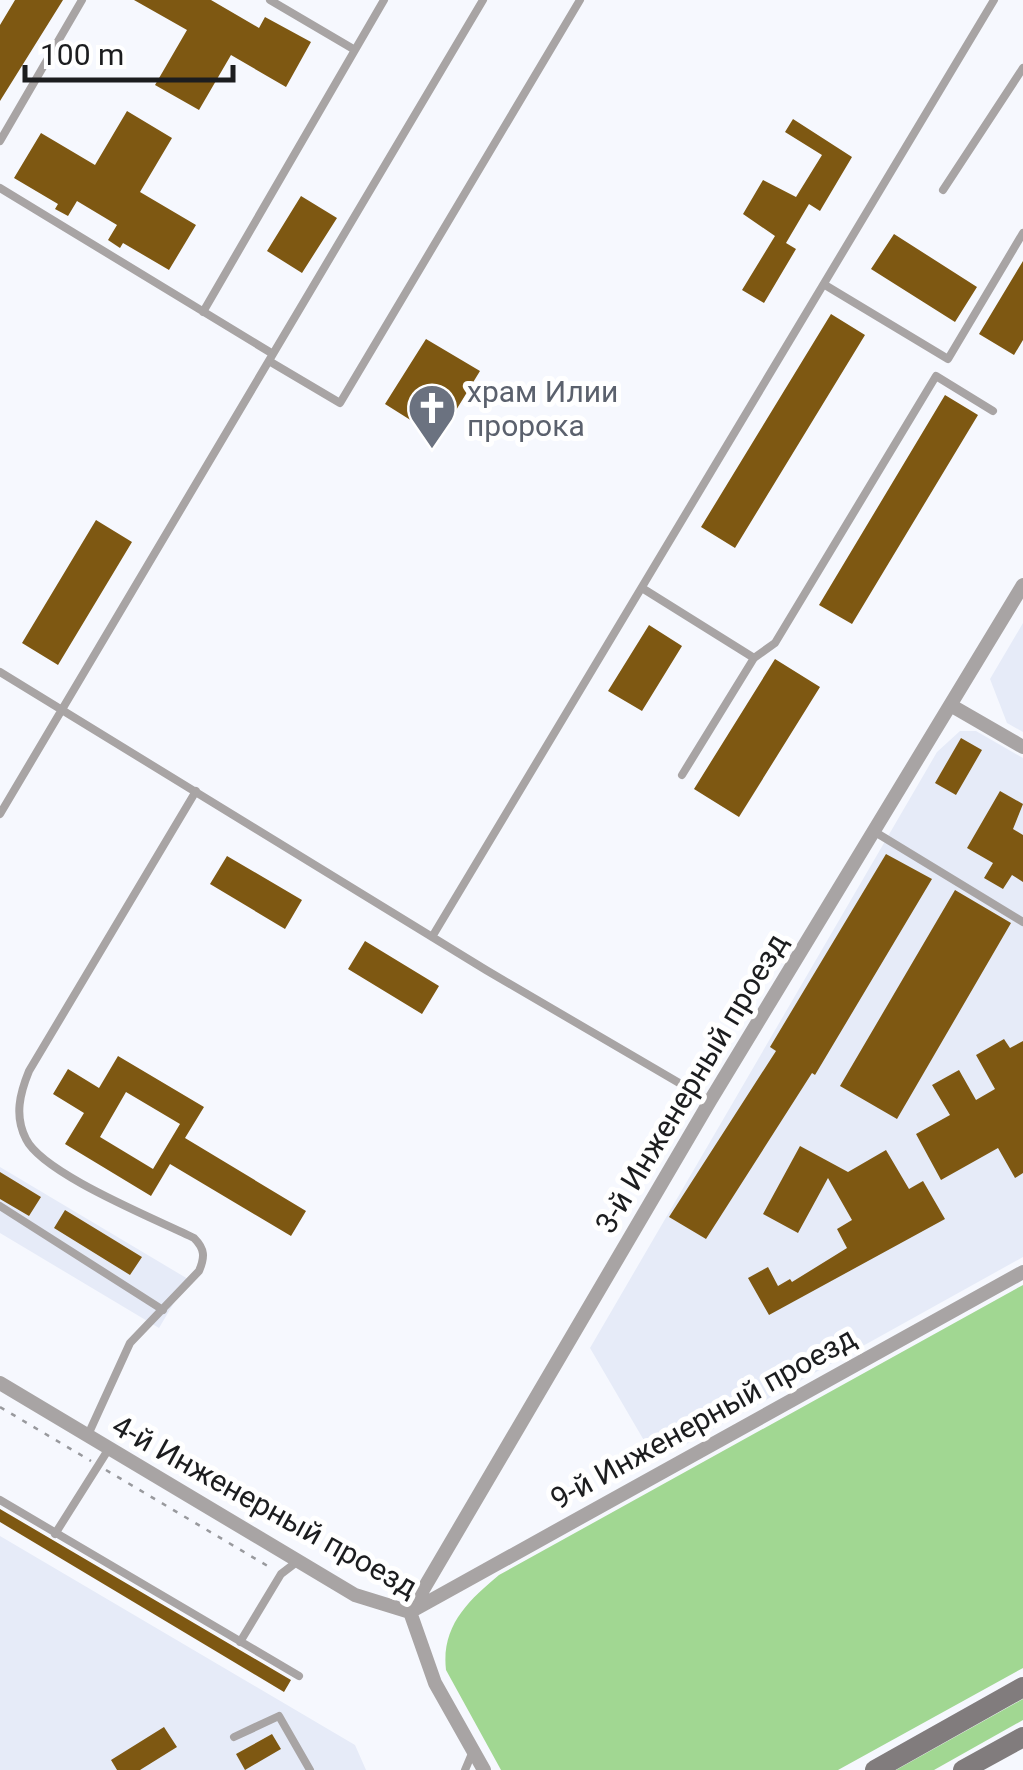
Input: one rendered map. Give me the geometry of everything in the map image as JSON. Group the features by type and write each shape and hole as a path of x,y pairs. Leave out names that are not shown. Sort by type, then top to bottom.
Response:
{"main road":[{"path":"876,1770 1023,1687"},
{"path":"963,1770 1023,1737"}],"street":[{"name":"3-й Инженерный проезд","path":"410,1612 710,1101 1023,585"},
{"path":"952,706 1023,748"},
{"name":"9-й Инженерный проезд","path":"410,1612 1023,1272"},
{"name":"4-й Инженерный проезд","path":"0,1383 355,1595 410,1612 434,1682 484,1770"}],"lane":[{"path":"0,141 82,0"},
{"path":"270,0 355,50"},
{"path":"203,312 384,0"},
{"path":"0,814 483,0"},
{"path":"0,188 203,312 340,403 580,0"},
{"path":"432,937 994,0"},
{"path":"943,190 1023,68"},
{"path":"824,284 948,360 1023,233"},
{"path":"682,775 754,658 775,643 936,376 993,411"},
{"path":"642,588 754,658"},
{"path":"0,672 432,937 710,1101"},
{"path":"87,1437 130,1343 199,1271 204,1259 202,1246 194,1238 115,1201 36,1154 20,1125 18,1107 29,1071 196,791"},
{"path":"875,832 1023,922"},
{"path":"0,1206 163,1310"},
{"path":"56,1534 108,1450"},
{"path":"0,1500 299,1676"},
{"path":"240,1642 282,1574 300,1559"},
{"path":"234,1737 279,1716 310,1770"},
{"path":"464,1770 473,1751"}],"path":[{"path":"0,1407 282,1574"}],"shaded area":[{"path":"1023,623 1023,732 1007,723 990,679"},
{"path":"960,731 976,731 1023,758 1023,1257 656,1461 590,1348 937,752"},
{"path":"0,1167 188,1279 159,1328 0,1233"},
{"path":"0,1536 355,1745 366,1770 0,1770"}],"green space":[{"path":"1023,1285 1023,1668 838,1770 501,1770 446,1670 452,1627 477,1595 499,1575"},
{"path":"1023,1699 1023,1720 934,1770 896,1770"}],"building":[{"path":"15,0 63,0 0,101 0,25"},
{"path":"134,0 211,0 259,28 265,17 311,42 286,87 231,55 199,110 155,85 187,30"},
{"path":"127,111 172,138 140,192 196,225 169,270 123,243 120,248 108,240 117,225 77,201 68,216 55,209 58,204 14,178 41,133 95,165"},
{"path":"793,119 852,157 820,211 809,204 786,243 796,249 764,303 742,290 775,236 743,214 763,180 796,197 822,155 785,132"},
{"path":"301,196 337,218 302,273 267,251"},
{"path":"894,234 977,287 955,322 871,269"},
{"path":"1023,261 1023,340 1014,355 979,334"},
{"path":"831,314 865,335 735,548 701,527"},
{"path":"426,339 480,371 439,438 385,404"},
{"path":"945,395 978,415 852,624 819,605"},
{"path":"96,520 132,542 58,665 22,643"},
{"path":"649,625 682,646 642,711 608,691"},
{"path":"775,659 820,687 739,817 694,789"},
{"path":"961,738 982,750 956,795 935,783"},
{"path":"1000,791 1023,804 1013,829 1023,835 1023,882 1012,875 1003,889 984,878 993,863 967,848"},
{"path":"886,854 932,879 815,1075 812,1073 706,1239 669,1217 776,1051 770,1047"},
{"path":"227,856 302,900 285,929 210,884"},
{"path":"955,890 1011,923 897,1119 840,1086"},
{"path":"365,941 439,986 422,1014 348,969"},
{"path":"1004,1039 1010,1048 1023,1041 1023,1173 1015,1178 998,1148 941,1180 916,1134 950,1115 932,1085 959,1070 976,1100 995,1089 976,1055"},
{"path":"118,1056 204,1107 185,1138 306,1211 291,1236 170,1164 151,1196 65,1144 84,1113 53,1094 68,1069 99,1088","holes":["126,1092 180,1124 153,1169 100,1137"]},
{"path":"800,1146 848,1172 886,1150 909,1189 923,1181 945,1219 769,1315 748,1278 768,1267 778,1286 790,1279 792,1282 847,1248 837,1229 852,1220 828,1178 798,1233 763,1214"},
{"path":"0,1172 41,1197 29,1216 0,1199"},
{"path":"65,1210 142,1257 130,1275 54,1228"},
{"path":"0,1509 291,1680 284,1692 0,1522"},
{"path":"164,1727 177,1747 140,1770 117,1770 111,1760"},
{"path":"272,1734 281,1749 245,1770 236,1754"}],"place":[{"name":"храм Илии пророка","path":"432,450"}]}
